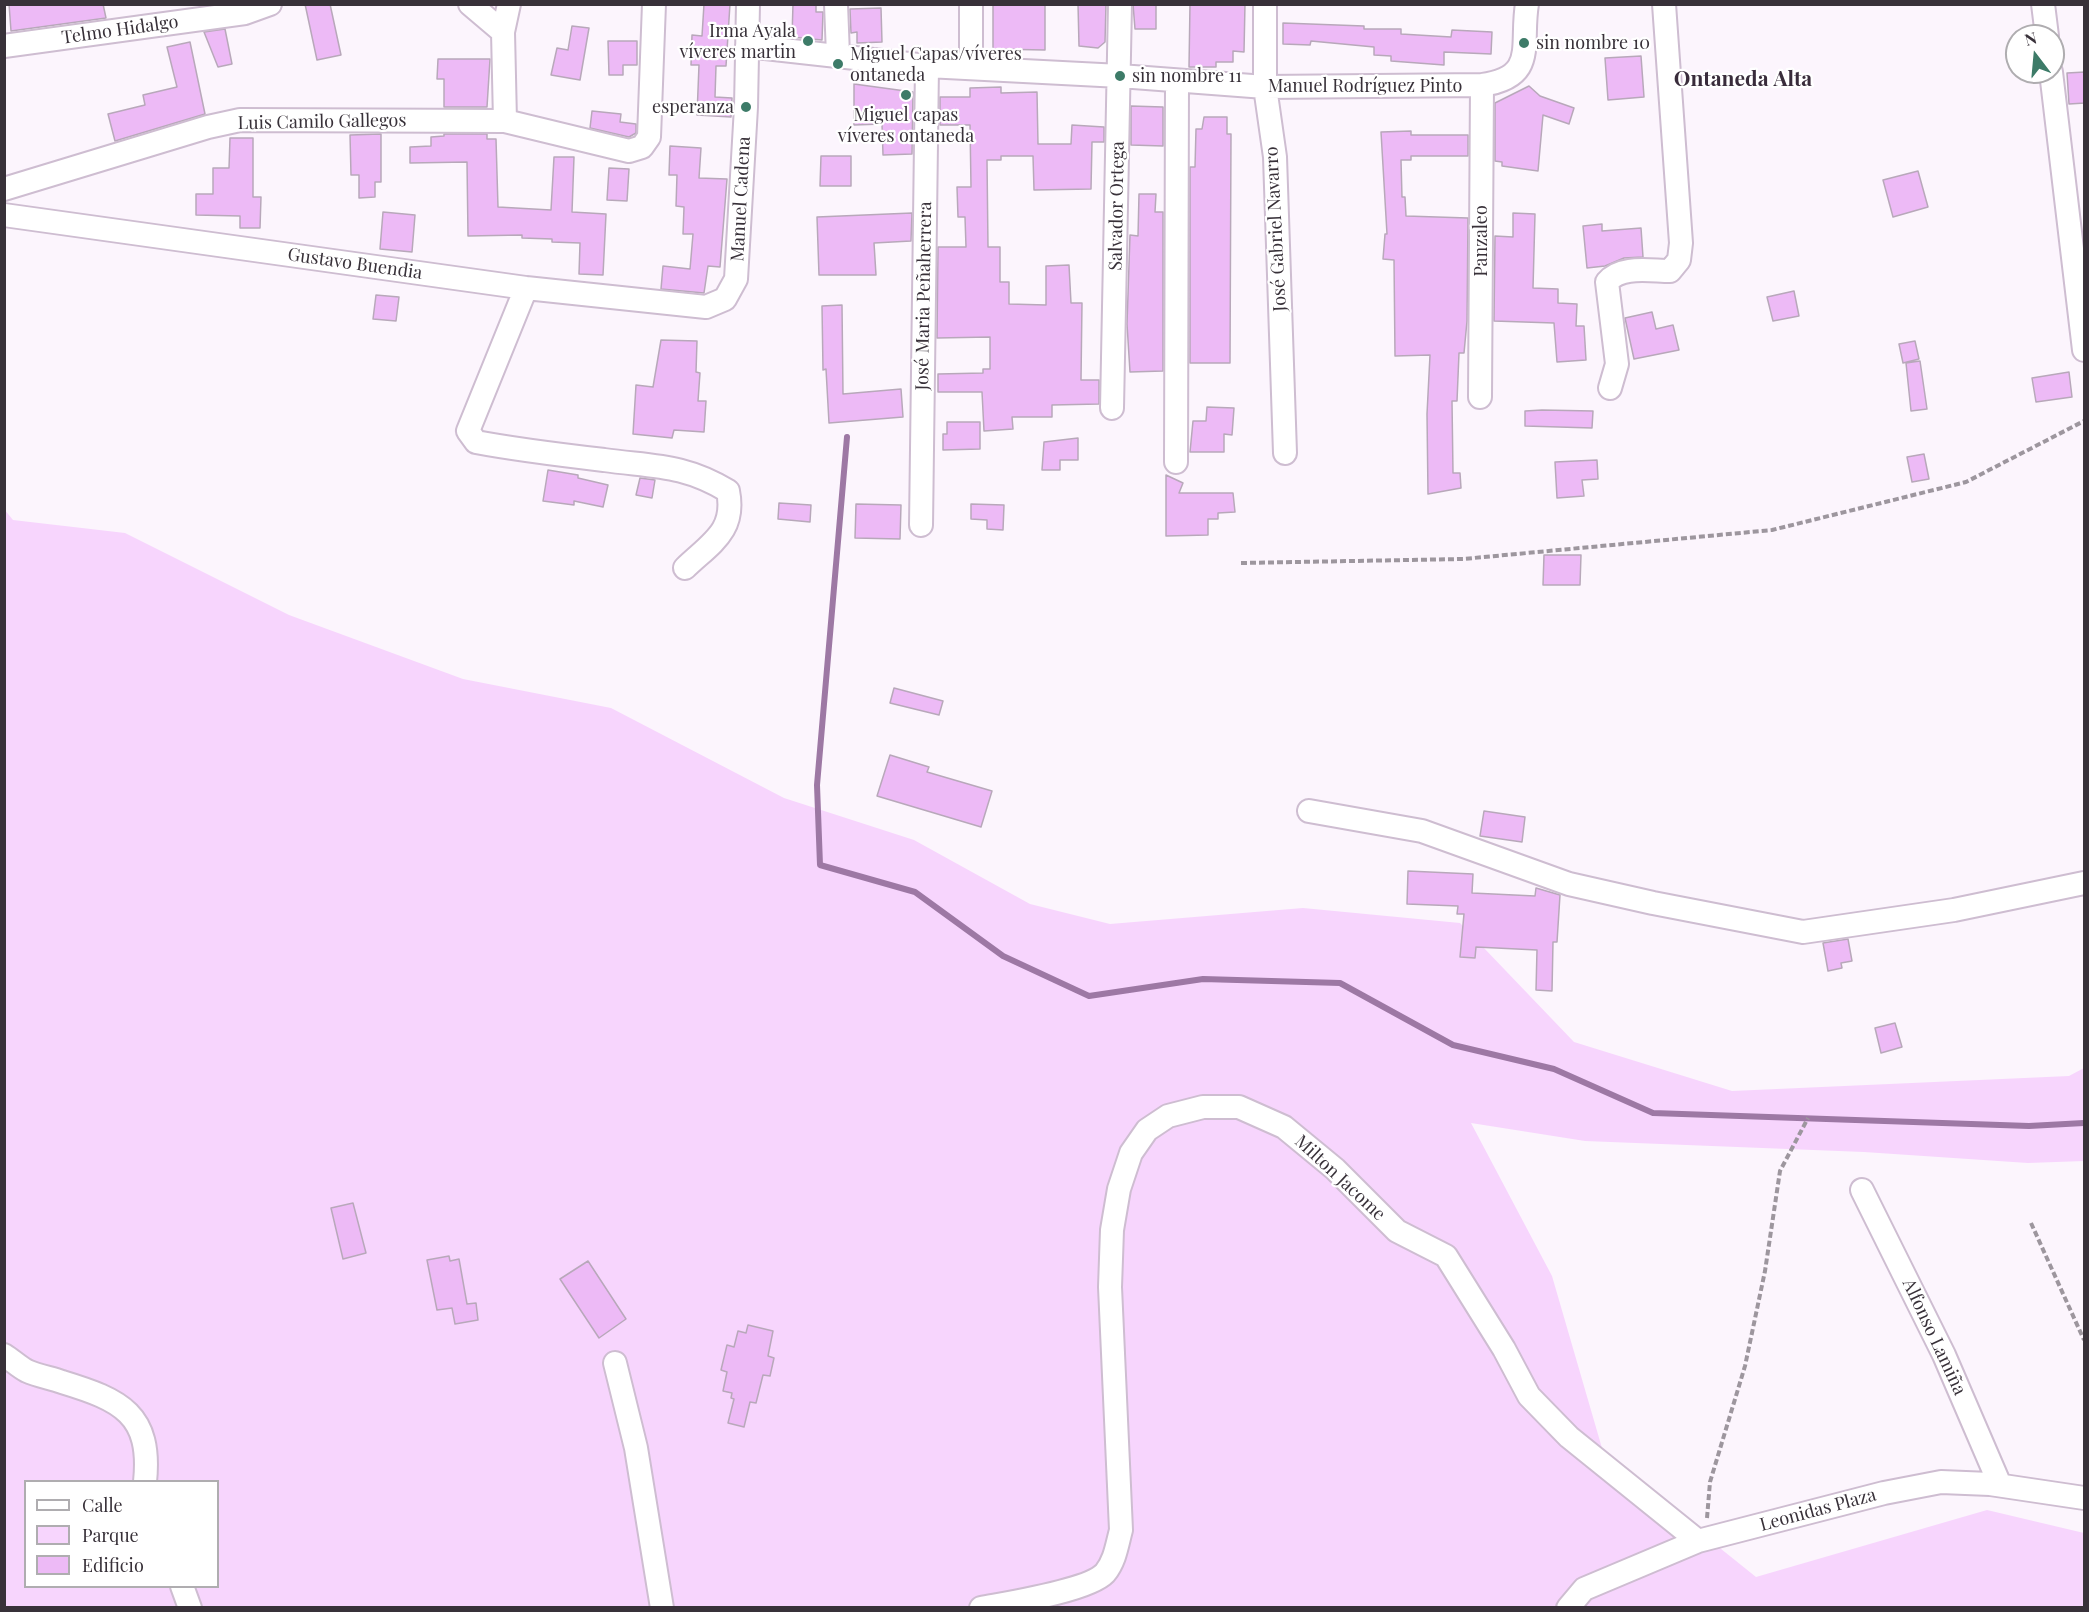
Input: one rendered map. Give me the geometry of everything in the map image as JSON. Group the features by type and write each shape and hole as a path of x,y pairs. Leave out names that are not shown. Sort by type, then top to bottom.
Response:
{"street":[{"name":"Telmo Hidalgo","path":"4,46 245,13 270,4"},
{"path":"470,4 503,32"},
{"path":"505,120 503,32 509,4"},
{"name":"Luis Camilo Gallegos","path":"4,189 208,127 240,120 505,120 629,151 642,147 649,136 654,4"},
{"name":"Manuel Cadena","path":"706,307 725,299 736,279 748,4"},
{"path":"836,4 838,55"},
{"path":"971,4 971,67"},
{"name":"Salvador Ortega","path":"1112,408 1120,4"},
{"name":"José Gabriel Navarro","path":"1264,4 1265,87 1275,157 1285,453"},
{"name":"Manuel Rodríguez Pinto","path":"747,46 927,66 1120,76 1265,87 1482,85 1506,78 1516,71 1524,58 1527,4"},
{"path":"1610,388 1617,364 1608,282 1613,275 1624,271 1670,271 1679,260 1681,243 1664,4"},
{"path":"2043,4 2046,24"},
{"name":"José Maria Peñaherrera","path":"921,525 927,66"},
{"path":"1176,462 1177,82"},
{"path":"2052,84 2085,350"},
{"name":"Panzaleo","path":"1480,396 1482,85"},
{"name":"Gustavo Buendia","path":"4,214 526,288 706,307"},
{"path":"526,288 468,431 476,442 518,450 668,466 710,480 728,491 731,505 728,525 685,568"},
{"path":"1309,811 1422,831 1569,884 1803,932 1954,910 2085,883"},
{"name":"Milton Jacome","path":"981,1608 1032,1599 1083,1584 1103,1575 1113,1560 1121,1530 1110,1287 1112,1230 1119,1189 1131,1153 1147,1130 1168,1116 1203,1107 1239,1107 1284,1127 1335,1169 1397,1231 1446,1256 1504,1349 1529,1396 1569,1437 1702,1540"},
{"name":"Alfonso Lamiña","path":"1862,1190 1944,1354 2000,1485"},
{"path":"4,1355 28,1371 113,1401 133,1417 144,1438 145,1480"},
{"path":"615,1363 636,1448 662,1608"},
{"name":"Leonidas Plaza","path":"1568,1608 1584,1589 1702,1540 1884,1493 1941,1482 2000,1485 2085,1498"},
{"path":"182,1588 190,1608"}],"path":[{"path":"1241,563 1463,559 1772,531 1966,482 2085,421"},
{"path":"1702,1540 1710,1482 1745,1366 1765,1271 1780,1171 1808,1118"},
{"path":"2031,1223 2085,1340"}],"green space":[{"path":"4,509 13,520 125,533 289,615 463,679 611,708 784,798 914,840 1030,904 1110,924 1303,908 1460,923 1574,1042 1732,1091 2069,1076 2084,1068 2084,1161 2028,1163 1864,1152 1585,1141 1471,1123 1552,1276 1604,1455 1756,1577 1987,1510 2084,1533 2084,1607 5,1607"}],"building":[{"path":"9,4 103,4 106,18 11,31"},
{"path":"305,4 330,4 341,55 317,60"},
{"path":"704,4 730,4 726,66 716,66 715,97 732,98 731,117 697,115 699,65 691,65 692,35 702,36"},
{"path":"793,4 816,4 816,12 823,12 822,40 792,37"},
{"path":"993,4 1045,4 1045,50 993,49"},
{"path":"1078,4 1106,4 1105,42 1098,48 1079,46"},
{"path":"1133,4 1156,4 1156,29 1135,29"},
{"path":"1190,4 1245,4 1244,52 1233,51 1233,62 1216,62 1216,67 1189,67"},
{"path":"881,8 882,42 857,43 857,32 851,33 850,9"},
{"path":"1283,23 1364,26 1364,29 1401,29 1401,34 1451,37 1452,30 1492,32 1491,54 1444,52 1444,65 1391,61 1391,56 1374,55 1374,47 1311,41 1310,45 1283,44"},
{"path":"572,26 589,28 580,80 551,75 557,48 568,50"},
{"path":"225,29 232,64 218,67 204,32"},
{"path":"608,41 637,41 637,65 623,65 623,75 609,75"},
{"path":"190,42 205,114 115,141 108,114 145,105 143,95 177,87 167,47"},
{"path":"1641,56 1644,97 1608,100 1605,58"},
{"path":"438,59 490,59 487,107 444,107 444,79 437,79"},
{"path":"2085,72 2085,103 2069,104 2067,73"},
{"path":"854,84 913,92 912,154 883,155 882,124 854,125"},
{"path":"1529,86 1540,96 1574,108 1569,124 1543,115 1538,171 1502,166 1502,162 1495,161 1495,103"},
{"path":"1001,87 1001,93 1037,92 1038,144 1071,144 1072,125 1104,127 1104,142 1092,142 1091,189 1034,190 1033,156 1001,156 1001,160 987,160 988,247 1000,247 1000,282 1009,282 1009,304 1046,305 1046,266 1069,265 1071,303 1082,303 1081,380 1099,380 1099,404 1052,405 1052,417 1012,417 1013,429 984,431 982,392 938,392 938,374 983,373 983,369 990,369 990,337 937,338 938,247 966,247 965,217 958,217 957,187 971,187 970,125 940,125 940,97 970,97 970,88"},
{"path":"1131,106 1163,107 1163,146 1131,145"},
{"path":"592,111 621,114 620,122 636,124 636,133 629,137 590,128"},
{"path":"1204,117 1227,117 1227,134 1231,134 1230,363 1190,363 1190,167 1195,167 1196,129 1202,129"},
{"path":"1411,131 1411,135 1468,135 1468,156 1411,156 1411,160 1401,160 1402,197 1405,197 1406,216 1468,218 1467,321 1464,353 1459,353 1457,401 1452,401 1453,473 1460,473 1461,488 1428,494 1427,414 1430,355 1395,356 1394,260 1383,259 1385,234 1387,234 1381,132"},
{"path":"381,134 381,182 375,182 375,197 359,198 359,175 351,175 350,135"},
{"path":"444,134 487,134 487,139 496,139 498,207 551,210 554,157 574,157 572,212 606,214 603,275 579,274 580,243 522,238 522,235 468,236 467,162 410,163 410,147 431,146 431,137 444,136"},
{"path":"230,138 253,138 253,197 261,197 260,228 240,228 240,216 196,215 196,194 213,194 213,168 229,168"},
{"path":"670,146 701,148 699,178 727,179 720,267 708,266 704,293 661,289 663,266 690,269 693,234 683,234 684,207 676,206 677,175 669,175"},
{"path":"821,156 851,156 851,186 820,186"},
{"path":"609,168 629,169 627,201 607,200"},
{"path":"1918,171 1928,207 1893,217 1883,180"},
{"path":"1139,194 1156,194 1155,212 1163,212 1163,371 1130,372 1127,324 1130,235 1138,236"},
{"path":"383,212 415,215 412,252 380,249"},
{"path":"912,213 911,241 874,243 876,275 819,275 817,217"},
{"path":"1513,213 1535,214 1533,288 1558,289 1558,303 1577,304 1576,326 1584,326 1586,360 1557,362 1554,323 1494,321 1495,236 1513,237"},
{"path":"1602,224 1602,231 1641,228 1643,257 1624,258 1605,266 1587,268 1583,226"},
{"path":"1794,291 1799,316 1773,321 1767,297"},
{"path":"376,295 399,297 396,321 373,319"},
{"path":"842,305 843,394 901,389 903,417 829,423 826,369 823,370 822,306"},
{"path":"1652,312 1656,329 1673,325 1679,350 1634,359 1625,318"},
{"path":"661,340 697,341 696,372 700,373 698,401 706,401 704,432 674,430 672,438 633,434 636,385 653,387"},
{"path":"1915,341 1919,359 1903,363 1899,344"},
{"path":"1920,361 1927,409 1911,411 1906,363"},
{"path":"2069,372 2072,397 2036,402 2032,378"},
{"path":"1207,407 1234,408 1232,435 1224,434 1224,452 1190,452 1193,421 1206,421"},
{"path":"1525,411 1593,411 1592,428 1525,426"},
{"path":"947,422 980,422 980,449 943,450 943,434 947,434"},
{"path":"1078,438 1078,460 1060,460 1060,470 1042,470 1044,442"},
{"path":"1924,454 1929,479 1912,482 1907,457"},
{"path":"1597,460 1598,479 1582,480 1584,496 1557,498 1555,462"},
{"path":"548,470 578,475 578,478 608,485 603,507 574,501 574,505 543,501"},
{"path":"1166,475 1183,483 1179,493 1233,493 1235,512 1218,513 1218,519 1208,519 1208,535 1166,536"},
{"path":"640,478 655,480 652,498 636,495"},
{"path":"779,503 811,505 810,522 778,519"},
{"path":"856,504 901,505 900,539 855,538"},
{"path":"971,504 1004,505 1003,530 987,529 987,520 971,519"},
{"path":"1544,555 1581,555 1580,585 1543,585"},
{"path":"894,688 943,701 939,715 890,703"},
{"path":"890,755 929,767 927,772 992,791 981,827 877,796"},
{"path":"1484,811 1525,817 1522,842 1480,836"},
{"path":"1408,871 1473,874 1472,893 1535,896 1536,888 1560,895 1557,942 1553,942 1552,991 1536,990 1537,950 1476,947 1475,958 1460,957 1464,914 1457,914 1458,906 1407,904"},
{"path":"1848,939 1852,961 1841,963 1842,968 1828,971 1823,943"},
{"path":"1895,1023 1902,1047 1881,1053 1875,1028"},
{"path":"353,1203 366,1253 343,1259 331,1208"},
{"path":"449,1256 450,1261 459,1259 467,1304 476,1303 478,1320 455,1324 452,1308 437,1310 427,1260"},
{"path":"588,1261 626,1319 599,1338 560,1279"},
{"path":"748,1325 773,1331 768,1356 774,1358 770,1376 763,1375 756,1403 750,1402 744,1427 728,1423 734,1399 731,1398 732,1393 723,1391 727,1372 721,1370 727,1345 734,1347 738,1331 746,1333"}],"waterway":[{"path":"847,437 817,785 820,865 915,892 1003,956 1089,996 1203,979 1340,983 1453,1045 1554,1069 1653,1113 2029,1126 2084,1123"}],"place":[{"name":"Irma Ayala víveres martin","path":"808,41"},
{"name":"sin nombre 10","path":"1524,43"},
{"name":"Miguel Capas/víveres ontaneda","path":"838,64"},
{"name":"sin nombre 11","path":"1120,76"},
{"name":"Miguel capas víveres ontaneda","path":"906,95"},
{"name":"esperanza","path":"746,107"}],"district":[{"name":"Ontaneda Alta","path":"1743,79"}]}
